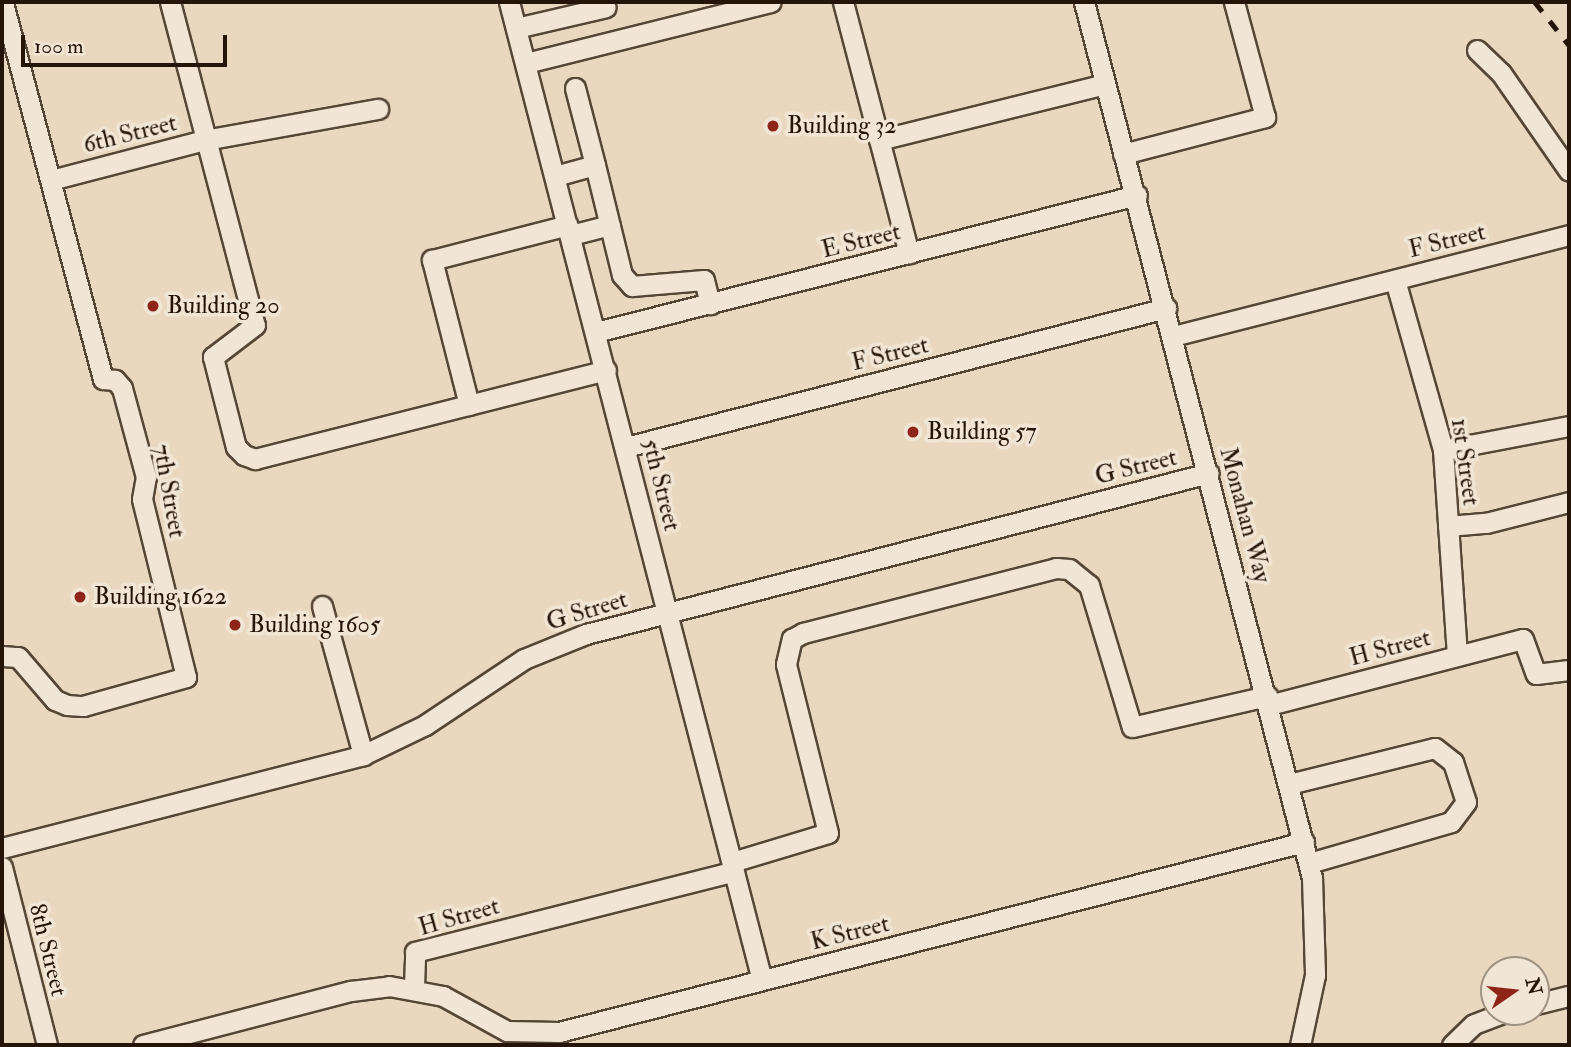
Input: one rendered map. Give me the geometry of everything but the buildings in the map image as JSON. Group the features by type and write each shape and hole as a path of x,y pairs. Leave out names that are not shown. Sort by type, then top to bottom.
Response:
{"street":[{"name":"7th Street","path":"2,656 18,657 55,701 67,705 83,706 186,677 142,499 146,477 122,388 115,380 103,379 3,2"},
{"name":"6th Street","path":"51,180 205,140 170,2"},
{"name":"5th Street","path":"509,2 762,980"},
{"path":"526,63 770,2"},
{"path":"843,2 909,254"},
{"name":"Monahan Way","path":"1084,2 1309,863 1316,956 1300,1045"},
{"path":"1123,154 1265,117 1234,2"},
{"path":"516,28 605,4 615,41"},
{"path":"1477,50 1501,74 1569,171"},
{"path":"879,140 1105,84"},
{"path":"575,88 622,275 632,286 704,280 710,304"},
{"path":"378,109 205,140 255,325 213,357 236,447 244,455 255,459 606,370"},
{"path":"555,176 595,165"},
{"name":"E Street","path":"596,332 1136,195"},
{"path":"469,405 432,260 569,230 610,225"},
{"name":"F Street","path":"1173,336 1569,235"},
{"name":"1st Street","path":"1395,280 1443,450 1457,656"},
{"name":"F Street","path":"626,447 1166,308"},
{"path":"1443,450 1569,426"},
{"name":"G Street","path":"2,848 363,755 425,726 492,678 540,651 668,612 1209,473"},
{"path":"1448,526 1486,523 1569,502"},
{"name":"H Street","path":"414,987 415,952 733,867 828,833 786,664 792,639 803,633 1056,568 1069,569 1089,585 1125,717 1132,727 1268,700 1523,639 1536,674 1569,670"},
{"path":"322,606 363,755"},
{"path":"1289,784 1435,748 1453,762 1466,802 1451,822 1309,863"},
{"name":"K Street","path":"414,987 443,996 496,1027 534,1035 559,1032 1304,842"},
{"name":"8th Street","path":"2,867 47,1045"},
{"path":"144,1045 351,991 414,987"},
{"path":"1550,1001 1569,996"},
{"path":"1452,1045 1474,1024 1480,1022"}],"railway":[{"path":"1535,2 1569,45"}],"place":[{"name":"Building 32","path":"773,126"},
{"name":"Building 20","path":"153,306"},
{"name":"Building 57","path":"913,432"},
{"name":"Building 1622","path":"80,597"},
{"name":"Building 1605","path":"235,625"}]}
